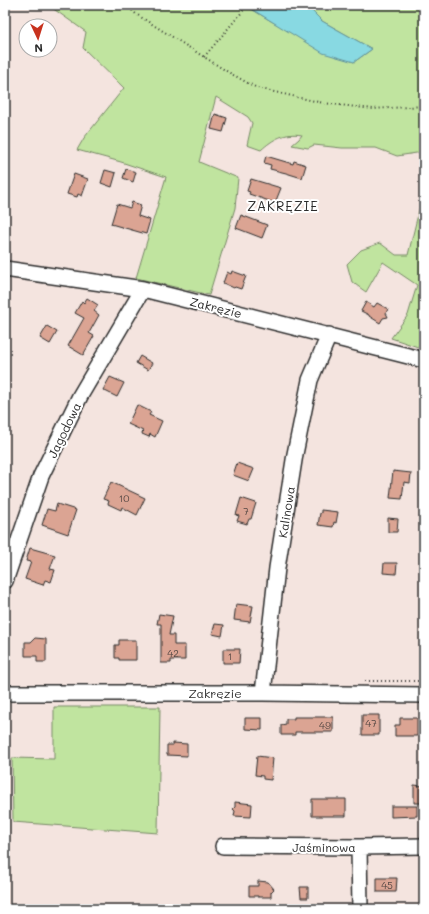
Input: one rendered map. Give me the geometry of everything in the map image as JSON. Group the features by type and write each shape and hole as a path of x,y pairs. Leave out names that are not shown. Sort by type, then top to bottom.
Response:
{"street":[{"name":"Zakręzie","path":"5,269 143,289 424,360"},
{"name":"Jagodowa","path":"5,581 41,476 80,396 143,289"},
{"name":"Kalinowa","path":"263,693 276,568 295,454 310,380 329,335"},
{"name":"Zakręzie","path":"5,693 263,693 424,695"},
{"name":"Jaśminowa","path":"223,846 424,846"},
{"path":"359,847 360,909"}],"path":[{"path":"126,5 136,14 204,57 257,88 315,102 374,109 424,106"},
{"path":"204,57 248,5"}],"green space":[{"path":"48,5 245,5 271,21 354,62 372,49 322,21 306,5 424,5 424,349 391,338 408,315 417,285 383,262 366,292 352,282 347,264 361,250 380,243 396,255 408,255 420,206 423,152 397,156 376,148 342,148 314,145 308,148 292,145 302,135 296,134 280,137 261,150 247,145 252,123 248,117 216,97 199,162 238,178 235,208 209,295 136,278 166,177 121,162 77,150 84,138 124,88 83,48 86,32"},
{"path":"54,707 160,707 158,833 13,822 12,758 54,759"}],"water":[{"path":"245,5 306,5 322,21 372,49 354,62 323,53"}],"building":[{"path":"215,114 227,118 223,132 211,129"},
{"path":"266,156 293,164 294,161 306,165 302,178 270,169 271,165 264,163"},
{"path":"126,169 136,172 133,182 123,178"},
{"path":"105,170 116,173 112,187 101,183"},
{"path":"74,174 88,179 82,196 78,194 77,197 67,194"},
{"path":"251,179 281,188 275,203 249,194 250,192 247,191"},
{"path":"132,202 141,205 138,216 150,220 146,234 111,224 117,204 130,208"},
{"path":"241,215 267,225 262,238 236,228"},
{"path":"232,271 246,276 241,289 234,288 223,283 227,272 231,274"},
{"path":"87,298 98,305 94,311 99,315 89,333 94,336 83,355 68,346 84,318 75,313 82,301 84,303"},
{"path":"366,302 374,307 377,303 388,309 386,313 388,317 383,318 380,323 361,311"},
{"path":"47,326 57,332 50,344 40,338"},
{"path":"140,356 152,363 148,370 136,363"},
{"path":"110,377 124,383 117,397 103,390"},
{"path":"137,405 151,412 149,415 162,421 155,437 150,434 149,437 142,434 143,431 128,424"},
{"path":"237,463 254,469 249,481 233,475"},
{"path":"393,471 411,473 410,483 404,482 402,499 390,498"},
{"path":"111,482 145,498 137,515 122,507 121,510 108,504 109,501 103,499"},
{"path":"241,498 256,503 251,519 249,519 247,524 237,521 239,516 236,515"},
{"path":"57,504 76,510 68,534 42,525 47,509 55,511"},
{"path":"321,510 338,512 336,523 334,522 333,527 318,525"},
{"path":"388,518 398,519 397,532 388,532"},
{"path":"30,548 55,555 50,569 55,570 51,582 45,580 43,585 25,579 31,562 26,561"},
{"path":"384,563 397,563 396,574 383,573"},
{"path":"236,604 253,606 250,622 234,620"},
{"path":"159,614 173,616 169,635 174,635 174,645 185,645 185,660 171,660 171,663 161,663 161,624 157,624"},
{"path":"215,624 224,625 222,636 212,634"},
{"path":"35,638 46,639 46,662 37,662 37,656 25,656 25,642 31,642"},
{"path":"119,640 136,640 136,660 119,660 119,658 115,658 115,645 119,645"},
{"path":"223,649 240,649 239,663 223,663"},
{"path":"362,715 379,715 379,735 362,735"},
{"path":"294,717 333,717 333,732 295,732 295,735 281,735 281,725 286,724 286,719 294,719"},
{"path":"245,718 262,718 262,730 245,729"},
{"path":"400,718 417,718 417,736 395,736 395,725 400,725"},
{"path":"173,743 187,744 187,756 167,755 167,745 173,745"},
{"path":"257,756 273,758 271,780 263,779 263,776 255,775"},
{"path":"414,785 423,786 422,803 414,803"},
{"path":"312,799 346,799 346,816 312,816"},
{"path":"235,802 252,804 251,817 234,816 235,811 233,809 235,807"},
{"path":"391,806 417,806 417,816 391,817"},
{"path":"377,878 397,878 396,892 377,892"},
{"path":"258,881 268,882 274,889 271,892 271,897 249,896 249,886 258,886"},
{"path":"300,887 308,887 308,898 301,898"}],"district":[{"name":"ZAKRĘZIE","path":"283,205"}]}
